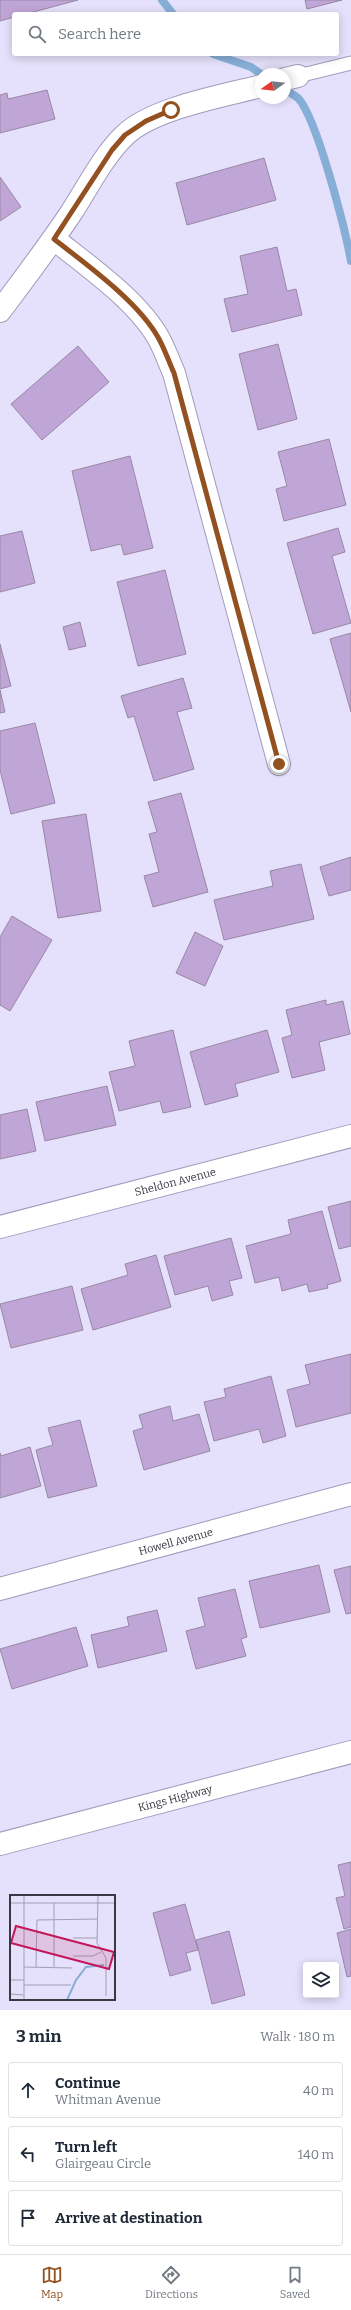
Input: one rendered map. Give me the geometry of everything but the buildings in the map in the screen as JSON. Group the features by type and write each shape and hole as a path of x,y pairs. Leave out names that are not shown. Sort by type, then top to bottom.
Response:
{"street":[{"path":"0,311 54,239 112,150 125,135 146,121 171,110 255,87"},
{"path":"54,239 114,287 137,311 159,338 174,373 279,764"},
{"name":"Sheldon Avenue","path":"0,1227 351,1136"},
{"name":"Howell Avenue","path":"0,1589 351,1494"},
{"name":"Kings Highway","path":"0,1844 351,1752"}],"lane":[{"path":"291,78 351,63"}],"waterway":[{"path":"162,0 171,12"},
{"path":"219,56 255,70"},
{"path":"291,93 298,98 305,109 322,150 337,201 351,261"}],"route":[{"path":"171,110 146,121 125,135 112,150 54,239 114,287 137,311 159,338 174,373 279,764"}]}
